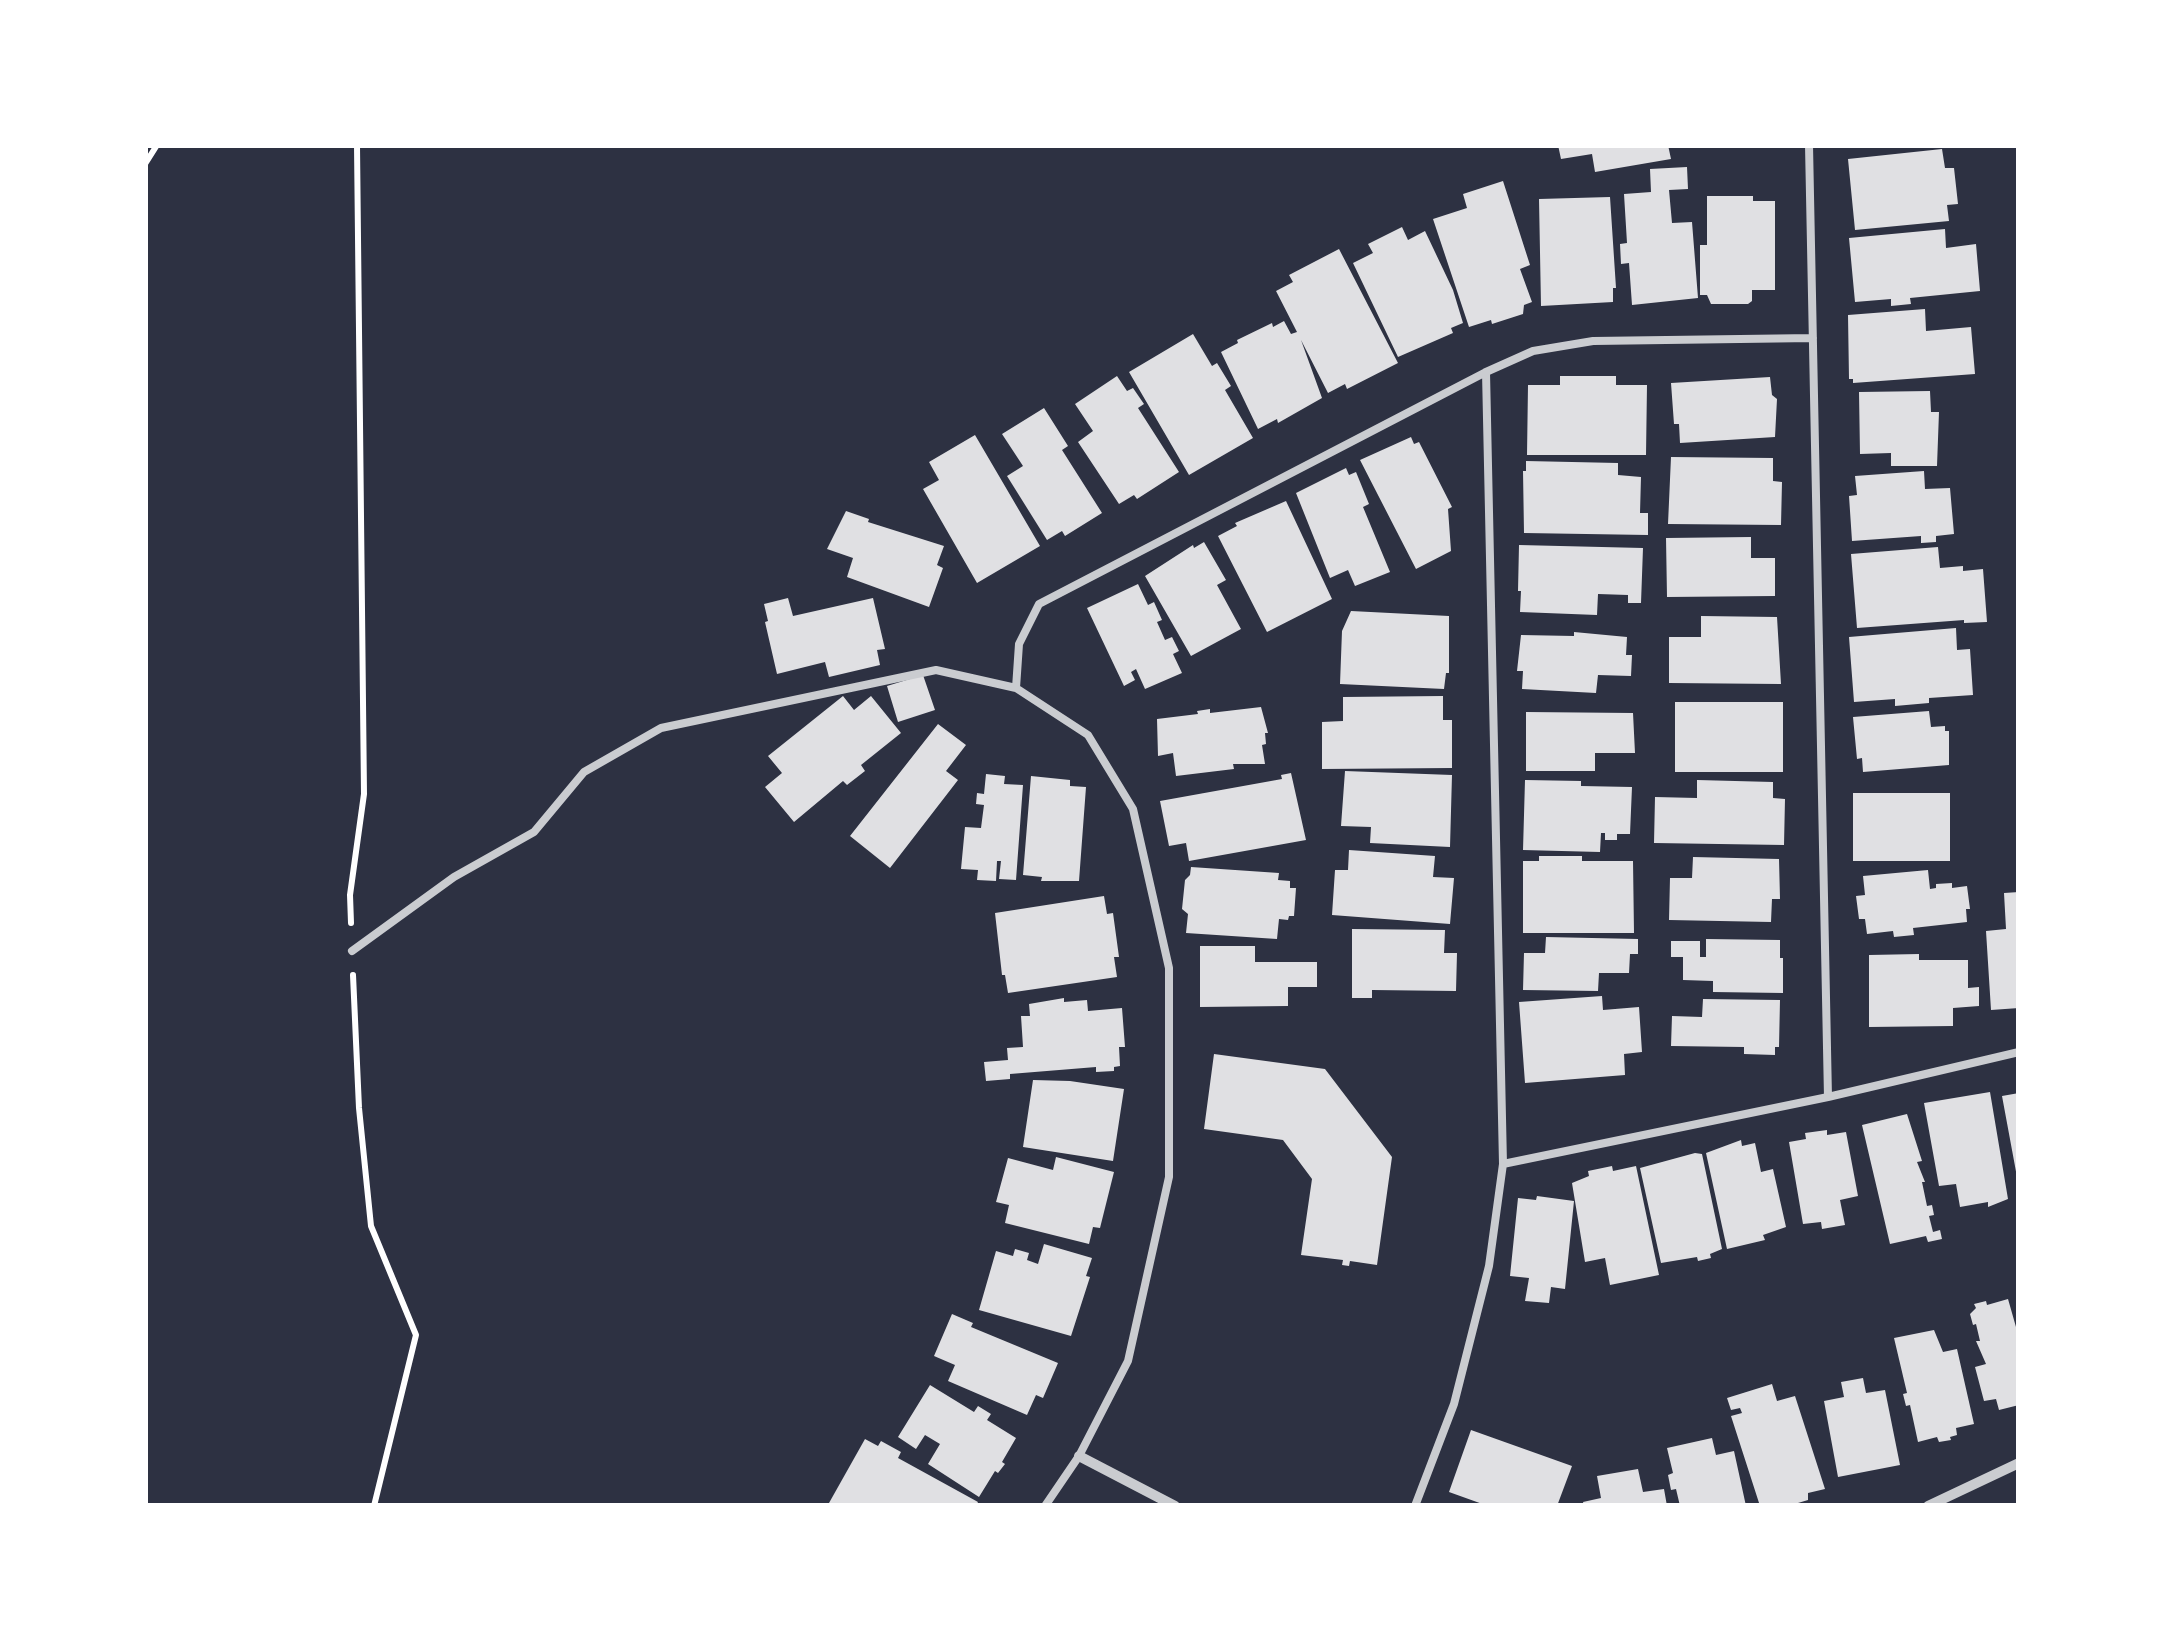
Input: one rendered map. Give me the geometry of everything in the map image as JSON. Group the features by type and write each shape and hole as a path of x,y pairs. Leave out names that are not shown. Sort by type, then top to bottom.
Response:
{"street":[{"path":"1080,1456 1176,1506"},
{"path":"1928,1506 2019,1463"}],"lane":[{"path":"1809,145 1828,1097"},
{"path":"1016,688 1019,644 1039,604 1533,351 1593,340 1813,338"},
{"path":"1415,1506 1454,1404 1490,1266 1503,1164 1486,372"},
{"path":"352,950 454,876 534,832 584,772 661,728 936,670 1016,688 1088,736 1133,810 1169,968 1169,1177 1128,1362 1080,1456 1045,1506"},
{"path":"1503,1164 1828,1097 2019,1052"}],"path":[{"path":"145,164 157,145"},
{"path":"357,145 364,794 350,894 359,1108 371,1226 416,1335 374,1506"}],"building":[{"path":"1558,145 1668,145 1671,159 1595,172 1592,154 1561,159"},
{"path":"1942,149 1945,168 1954,168 1958,204 1947,205 1949,221 1855,230 1848,159"},
{"path":"1687,167 1688,189 1669,190 1672,223 1692,222 1698,298 1632,305 1629,263 1621,264 1620,244 1627,243 1624,194 1651,192 1650,169"},
{"path":"1503,181 1530,265 1520,269 1532,302 1524,305 1523,314 1469,327 1433,219 1467,208 1463,194"},
{"path":"1707,196 1753,196 1753,201 1775,201 1775,290 1752,290 1752,301 1748,304 1711,304 1707,295 1700,295 1700,245 1707,245"},
{"path":"1610,197 1616,288 1613,302 1541,306 1539,199"},
{"path":"1402,227 1408,240 1425,231 1453,290 1463,323 1451,328 1453,333 1398,357 1353,263 1373,253 1368,244"},
{"path":"1945,229 1946,248 1976,244 1980,291 1910,298 1911,304 1891,306 1891,299 1855,302 1849,238"},
{"path":"1339,249 1398,363 1347,389 1345,384 1328,393 1301,340 1322,398 1278,423 1277,419 1258,429 1221,352 1272,323 1273,327 1284,321 1291,334 1297,332 1276,291 1293,282 1289,275"},
{"path":"1925,309 1926,331 1971,327 1975,374 1853,383 1849,379 1848,315"},
{"path":"1193,334 1212,366 1217,363 1231,386 1225,390 1253,438 1189,475 1129,372"},
{"path":"1117,376 1127,391 1133,388 1144,404 1138,408 1179,472 1137,499 1134,495 1119,504 1078,442 1093,431 1075,404"},
{"path":"1560,376 1616,376 1616,385 1647,385 1646,455 1527,455 1528,385 1560,385"},
{"path":"1770,377 1772,395 1777,399 1775,437 1680,443 1679,424 1674,424 1671,383"},
{"path":"1930,391 1931,412 1939,412 1937,466 1891,466 1891,453 1860,454 1859,392"},
{"path":"1044,408 1068,446 1062,450 1102,513 1065,536 1062,531 1047,540 1007,476 1023,466 1002,434"},
{"path":"975,435 1040,546 977,583 923,489 939,480 929,462"},
{"path":"1411,437 1414,444 1419,442 1452,507 1448,509 1451,551 1416,569 1360,460"},
{"path":"1671,457 1773,458 1773,481 1782,482 1781,525 1668,524"},
{"path":"1526,461 1618,463 1618,475 1641,477 1640,513 1648,513 1648,535 1524,533"},
{"path":"1346,468 1349,475 1356,472 1369,504 1363,507 1390,572 1355,586 1348,570 1330,578 1296,493"},
{"path":"1924,471 1925,489 1950,488 1954,534 1936,536 1936,542 1921,543 1921,536 1852,541 1849,496 1857,495 1855,476"},
{"path":"1286,501 1332,599 1267,632 1218,536 1237,526 1235,523"},
{"path":"846,511 944,546 937,565 943,568 929,607 847,577 853,558 827,549"},
{"path":"1751,537 1751,558 1775,558 1775,596 1667,597 1666,538"},
{"path":"1204,542 1226,580 1217,585 1241,629 1191,656 1145,576"},
{"path":"1519,545 1643,548 1641,603 1628,603 1628,595 1598,594 1597,615 1520,612"},
{"path":"1938,547 1940,568 1983,569 1987,622 1964,620 1857,628 1851,554"},
{"path":"1138,584 1148,605 1154,602 1165,640 1172,637 1179,651 1173,654 1182,673 1145,689 1136,669 1131,672 1135,680 1124,686 1087,608"},
{"path":"788,598 793,616 873,598 885,649 877,650 880,665 829,677 825,662 777,674 764,604"},
{"path":"1351,611 1449,616 1449,673 1444,689 1340,684 1342,631"},
{"path":"1701,616 1777,617 1781,684 1669,683 1669,637 1701,637"},
{"path":"1956,628 1957,650 1970,649 1973,695 1929,698 1929,703 1895,706 1895,699 1854,702 1849,637"},
{"path":"1574,632 1627,637 1626,655 1632,655 1631,676 1598,675 1596,693 1522,689 1523,671 1517,671 1521,635 1574,636"},
{"path":"923,675 935,710 898,722 887,686"},
{"path":"843,696 854,710 871,696 901,733 861,765 865,771 847,785 843,781 794,822 765,787 782,773 768,756"},
{"path":"1443,696 1443,720 1452,720 1452,768 1322,769 1322,722 1343,721 1343,697"},
{"path":"1675,702 1783,702 1783,772 1675,772"},
{"path":"1261,707 1268,733 1266,744 1262,745 1265,764 1233,764 1234,769 1176,776 1173,753 1158,756 1157,719 1210,709 1210,713"},
{"path":"1929,711 1931,727 1945,726 1945,731 1949,731 1949,765 1863,772 1862,758 1857,759 1853,717"},
{"path":"1526,712 1633,713 1635,753 1595,753 1595,771 1526,771"},
{"path":"938,724 966,745 946,771 958,780 890,868 850,836"},
{"path":"1345,771 1452,775 1450,847 1370,843 1371,827 1341,826"},
{"path":"1291,773 1306,840 1189,861 1186,843 1169,846 1160,801 1282,779 1281,775"},
{"path":"986,774 1005,776 1004,784 1023,785 1016,880 999,879 1001,861 997,861 996,881 977,880 978,870 961,869 965,827 981,828 984,805 976,804 977,793 984,794"},
{"path":"1031,776 1070,780 1070,786 1086,787 1079,881 1041,881 1042,877 1023,875"},
{"path":"1525,780 1632,787 1630,834 1617,834 1617,840 1605,840 1605,833 1601,833 1600,852 1523,850"},
{"path":"1697,780 1773,782 1773,798 1785,799 1784,845 1654,843 1655,797 1697,798"},
{"path":"1853,793 1950,793 1950,861 1853,861"},
{"path":"1349,850 1435,856 1433,877 1454,878 1450,924 1332,915 1335,870 1348,870"},
{"path":"1539,856 1633,861 1634,933 1523,933 1523,861 1539,861"},
{"path":"1693,857 1779,859 1780,899 1772,899 1771,922 1669,920 1670,878 1692,878"},
{"path":"1191,867 1279,873 1278,880 1290,881 1290,888 1296,888 1294,916 1279,919 1277,939 1186,933 1188,914 1182,909 1185,880"},
{"path":"1928,870 1930,889 1936,888 1936,884 1967,886 1967,922 1913,928 1914,935 1894,937 1893,931 1867,934 1865,919 1859,919 1856,896 1865,895 1863,876"},
{"path":"2019,892 2019,1008 1991,1010 1986,931 2006,929 2004,893"},
{"path":"1104,896 1107,914 1113,913 1119,957 1114,957 1117,977 1008,993 1002,975 995,913"},
{"path":"1352,929 1445,930 1444,953 1457,953 1456,991 1372,990 1372,998 1352,998"},
{"path":"1546,937 1638,939 1638,954 1630,954 1629,973 1599,973 1598,991 1523,990 1524,953 1545,953"},
{"path":"1706,939 1780,940 1783,993 1713,992 1713,981 1683,980 1683,957 1671,957 1671,941 1700,941 1700,957 1706,957"},
{"path":"1200,946 1255,946 1255,962 1317,962 1317,987 1288,987 1288,1006 1200,1007"},
{"path":"1919,954 1919,960 1968,960 1968,988 1979,987 1979,1006 1953,1008 1953,1026 1869,1027 1869,955"},
{"path":"1602,996 1603,1010 1639,1007 1642,1052 1624,1054 1625,1075 1525,1083 1519,1002"},
{"path":"1064,998 1064,1002 1087,1000 1088,1011 1122,1008 1125,1047 1119,1047 1120,1066 1114,1067 1114,1071 1096,1072 1096,1067 1010,1074 1010,1079 986,1081 984,1062 1008,1060 1007,1048 1023,1047 1021,1016 1030,1016 1029,1004"},
{"path":"1703,999 1780,1000 1779,1047 1775,1047 1775,1055 1744,1054 1744,1047 1671,1046 1672,1016 1702,1017"},
{"path":"1214,1054 1325,1069 1392,1157 1377,1265 1350,1261 1349,1266 1342,1265 1343,1260 1301,1255 1312,1179 1283,1140 1204,1129"},
{"path":"1033,1080 1124,1089 1113,1161 1023,1147"},
{"path":"1990,1092 2008,1199 1988,1207 1988,1202 1960,1207 1956,1184 1939,1186 1924,1103"},
{"path":"2019,1093 2019,1177 2017,1177 2002,1096"},
{"path":"1907,1114 1922,1161 1917,1162 1925,1182 1927,1206 1932,1205 1934,1215 1929,1216 1933,1232 1940,1230 1942,1239 1928,1242 1926,1236 1890,1244 1862,1125"},
{"path":"1827,1130 1827,1135 1846,1132 1858,1196 1840,1200 1845,1225 1822,1229 1821,1222 1803,1224 1789,1142 1806,1139 1805,1133"},
{"path":"1741,1140 1742,1146 1755,1143 1761,1172 1773,1169 1786,1227 1763,1235 1765,1240 1727,1249 1706,1153"},
{"path":"1702,1154 1722,1249 1710,1254 1711,1258 1698,1261 1697,1257 1661,1263 1640,1168"},
{"path":"1056,1157 1114,1172 1100,1228 1093,1227 1089,1244 1005,1223 1009,1205 996,1202 1008,1158 1053,1170"},
{"path":"1612,1166 1613,1171 1636,1166 1659,1275 1610,1285 1605,1258 1585,1262 1572,1183 1589,1176 1588,1171"},
{"path":"1537,1196 1574,1201 1565,1289 1551,1287 1549,1303 1525,1301 1529,1278 1510,1276 1518,1198 1536,1200"},
{"path":"1044,1244 1092,1258 1086,1276 1090,1277 1071,1336 979,1310 996,1251 1013,1256 1015,1249 1029,1253 1027,1260 1038,1264"},
{"path":"2008,1299 2019,1327 2019,1405 1999,1410 1996,1399 1984,1401 1975,1367 1986,1364 1970,1314 1976,1308 1974,1304"},
{"path":"952,1314 973,1323 971,1327 1058,1363 1043,1398 1036,1395 1027,1415 948,1381 955,1365 934,1356"},
{"path":"1934,1330 1943,1352 1957,1349 1974,1424 1956,1428 1957,1435 1951,1440 1939,1442 1937,1437 1918,1442 1910,1405 1906,1406 1903,1394 1907,1393 1894,1338"},
{"path":"1863,1378 1866,1393 1885,1390 1900,1465 1838,1477 1824,1401 1844,1397 1841,1382"},
{"path":"1772,1384 1777,1401 1795,1396 1825,1489 1808,1493 1808,1500 1788,1506 1760,1506 1731,1416 1742,1413 1740,1408 1731,1410 1727,1398"},
{"path":"930,1385 974,1412 978,1406 991,1414 987,1420 1016,1438 1002,1462 1005,1464 998,1473 995,1471 979,1497 928,1464 940,1444 925,1435 916,1449 898,1437"},
{"path":"1471,1430 1572,1466 1557,1506 1488,1506 1449,1492"},
{"path":"1712,1438 1716,1455 1734,1451 1746,1506 1680,1506 1676,1489 1671,1490 1668,1475 1673,1473 1667,1448"},
{"path":"865,1439 878,1446 881,1441 901,1452 898,1458 978,1502 976,1506 829,1503"},
{"path":"1638,1469 1643,1492 1664,1489 1667,1506 1584,1506 1583,1502 1601,1498 1597,1476"}]}
